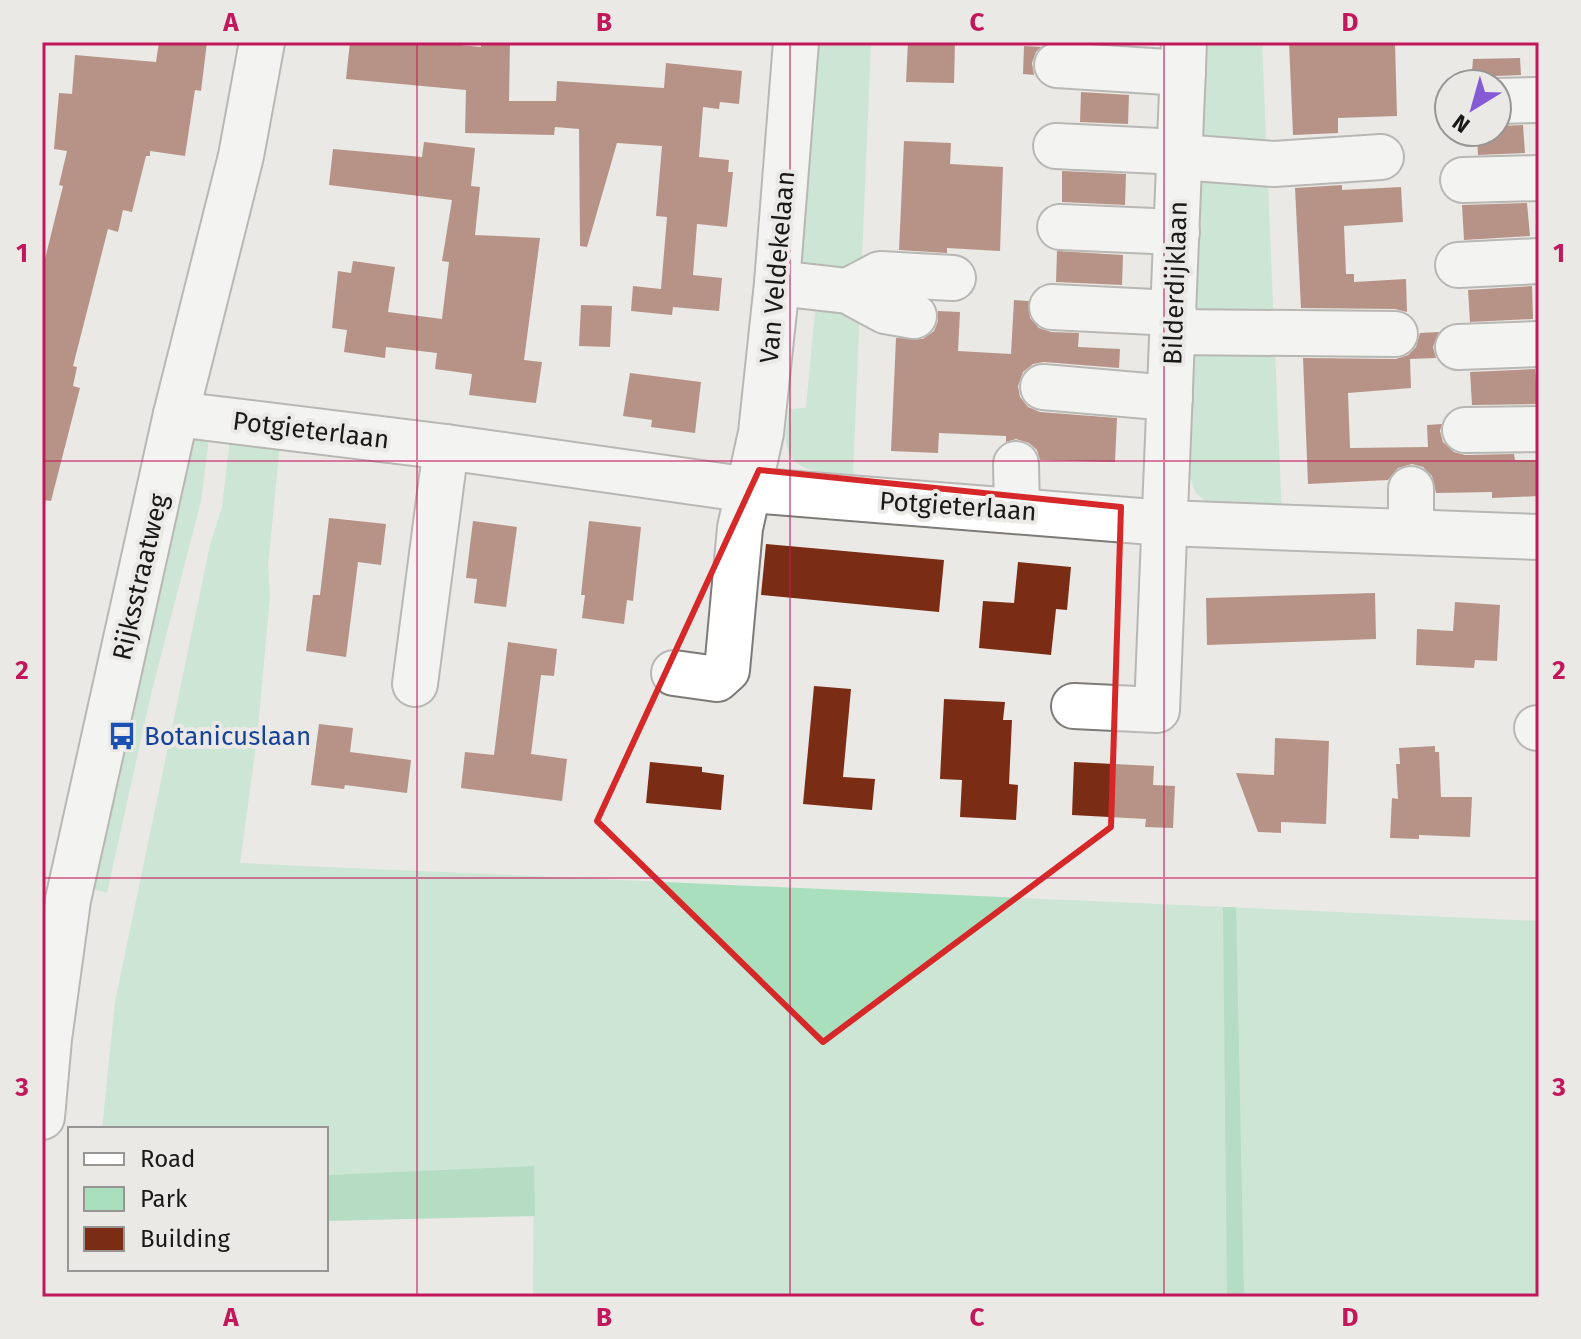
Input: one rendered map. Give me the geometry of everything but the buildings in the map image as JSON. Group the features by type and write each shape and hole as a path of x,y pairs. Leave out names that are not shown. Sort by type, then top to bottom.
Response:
{"street":[{"name":"Rijksstraatweg","path":"42,1117 55,898 241,156 262,42"},
{"name":"Van Veldekelaan","path":"750,490 761,433 777,283 796,42"},
{"path":"1057,65 1183,57"},
{"name":"Bilderdijklaan","path":"1165,523 1183,57"},
{"path":"1513,101 1539,100"},
{"path":"1056,146 1274,164 1381,157"},
{"path":"1463,180 1539,178"},
{"path":"1060,227 1177,232"},
{"path":"1458,265 1539,261"},
{"path":"848,291 880,274 953,278"},
{"path":"777,283 848,291 885,311 914,316"},
{"path":"1052,307 1173,322 1395,334"},
{"path":"1458,347 1539,344"},
{"path":"1043,387 1170,398"},
{"name":"Potgieterlaan","path":"176,414 446,447 750,490 1288,530 1427,513 1539,537"},
{"path":"1465,430 1539,429"},
{"path":"415,684 446,447"},
{"path":"1016,464 1017,510"},
{"path":"674,673 717,679 727,670 740,528 750,490"},
{"path":"1074,706 1157,710 1165,523"}],"highlighted area":[{"path":"759,470 1121,507 1111,827 823,1042 597,821"}],"green space":[{"path":"818,42 871,42 853,474 805,468 791,456 786,443 789,409 806,408 816,301 793,298"},
{"path":"1203,42 1262,42 1282,518 1214,509 1196,493 1189,474"},
{"path":"210,430 201,501 151,694 107,893 90,888 185,440"},
{"path":"231,430 280,444 268,565 270,596 257,738 240,863 1539,921 1539,1297 533,1297 534,1166 328,1175 328,1127 102,1127 115,1002 210,545 222,507"},
{"path":"1223,907 1236,907 1244,1297 1227,1297"},
{"path":"534,1166 535,1216 328,1221 328,1175"}],"place":[{"name":"Botanicuslaan","path":"122,736"}]}
